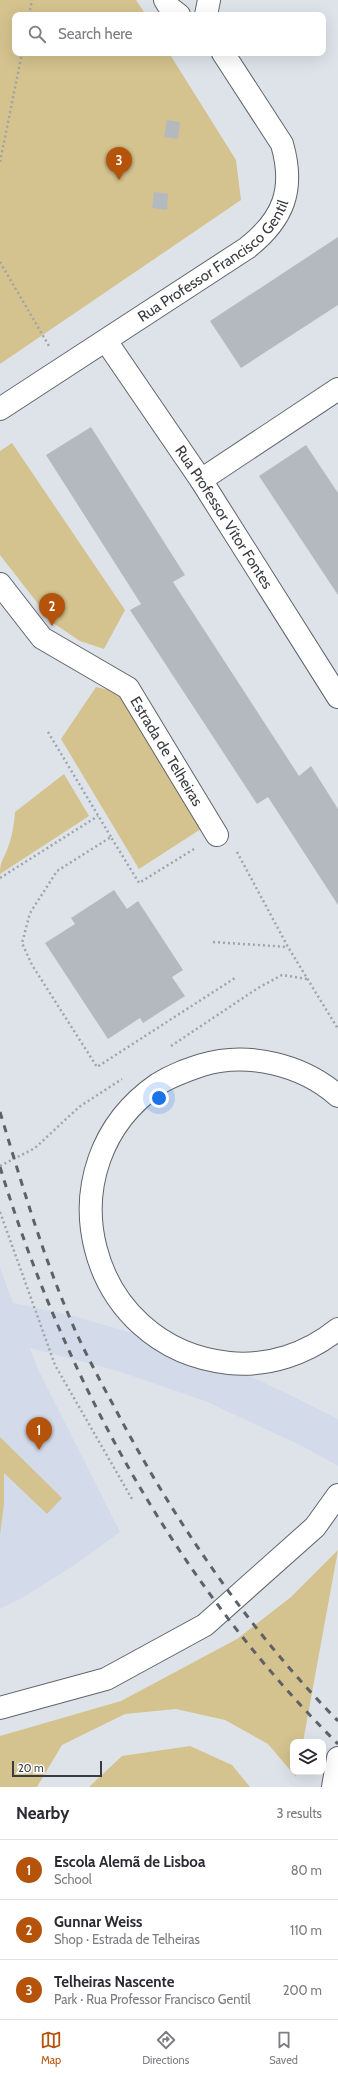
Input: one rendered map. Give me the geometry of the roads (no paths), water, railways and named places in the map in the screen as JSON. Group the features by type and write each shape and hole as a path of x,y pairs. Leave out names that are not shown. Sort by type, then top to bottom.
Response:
{"main road":[{"path":"207,12 209,0"},
{"name":"Rua Professor Francisco Gentil","path":"0,409 247,248 262,236 273,224 282,209 287,194 288,177 282,144 225,56"},
{"name":"Rua Professor Vítor Fontes","path":"106,341 201,480 338,696"},
{"path":"201,480 335,398"},
{"name":"Estrada de Telheiras","path":"0,584 42,638 128,688 217,835"},
{"path":"338,1096 308,1075 284,1066 258,1061 219,1062 182,1072 154,1088 139,1100 121,1119 108,1140 97,1164 91,1190 90,1215 95,1247 100,1266 112,1290 131,1315 145,1329 166,1344 190,1354 215,1361 240,1364 266,1362 291,1356 309,1348 338,1330"},
{"path":"0,1708 106,1679 205,1624 315,1527 338,1495"},
{"path":"333,1787 338,1758"}],"railway":[{"path":"0,1112 40,1241 59,1291 80,1341 118,1414 165,1496 217,1575 245,1614 275,1651 338,1721"},
{"path":"0,1167 27,1247 58,1325 93,1402 133,1476 178,1548 227,1617 280,1682 338,1744"}],"place":[{"name":"Telheiras Nascente","path":"119,180"},
{"name":"Gunnar Weiss","path":"52,626"},
{"name":"Escola Alemã de Lisboa","path":"39,1450"}]}
